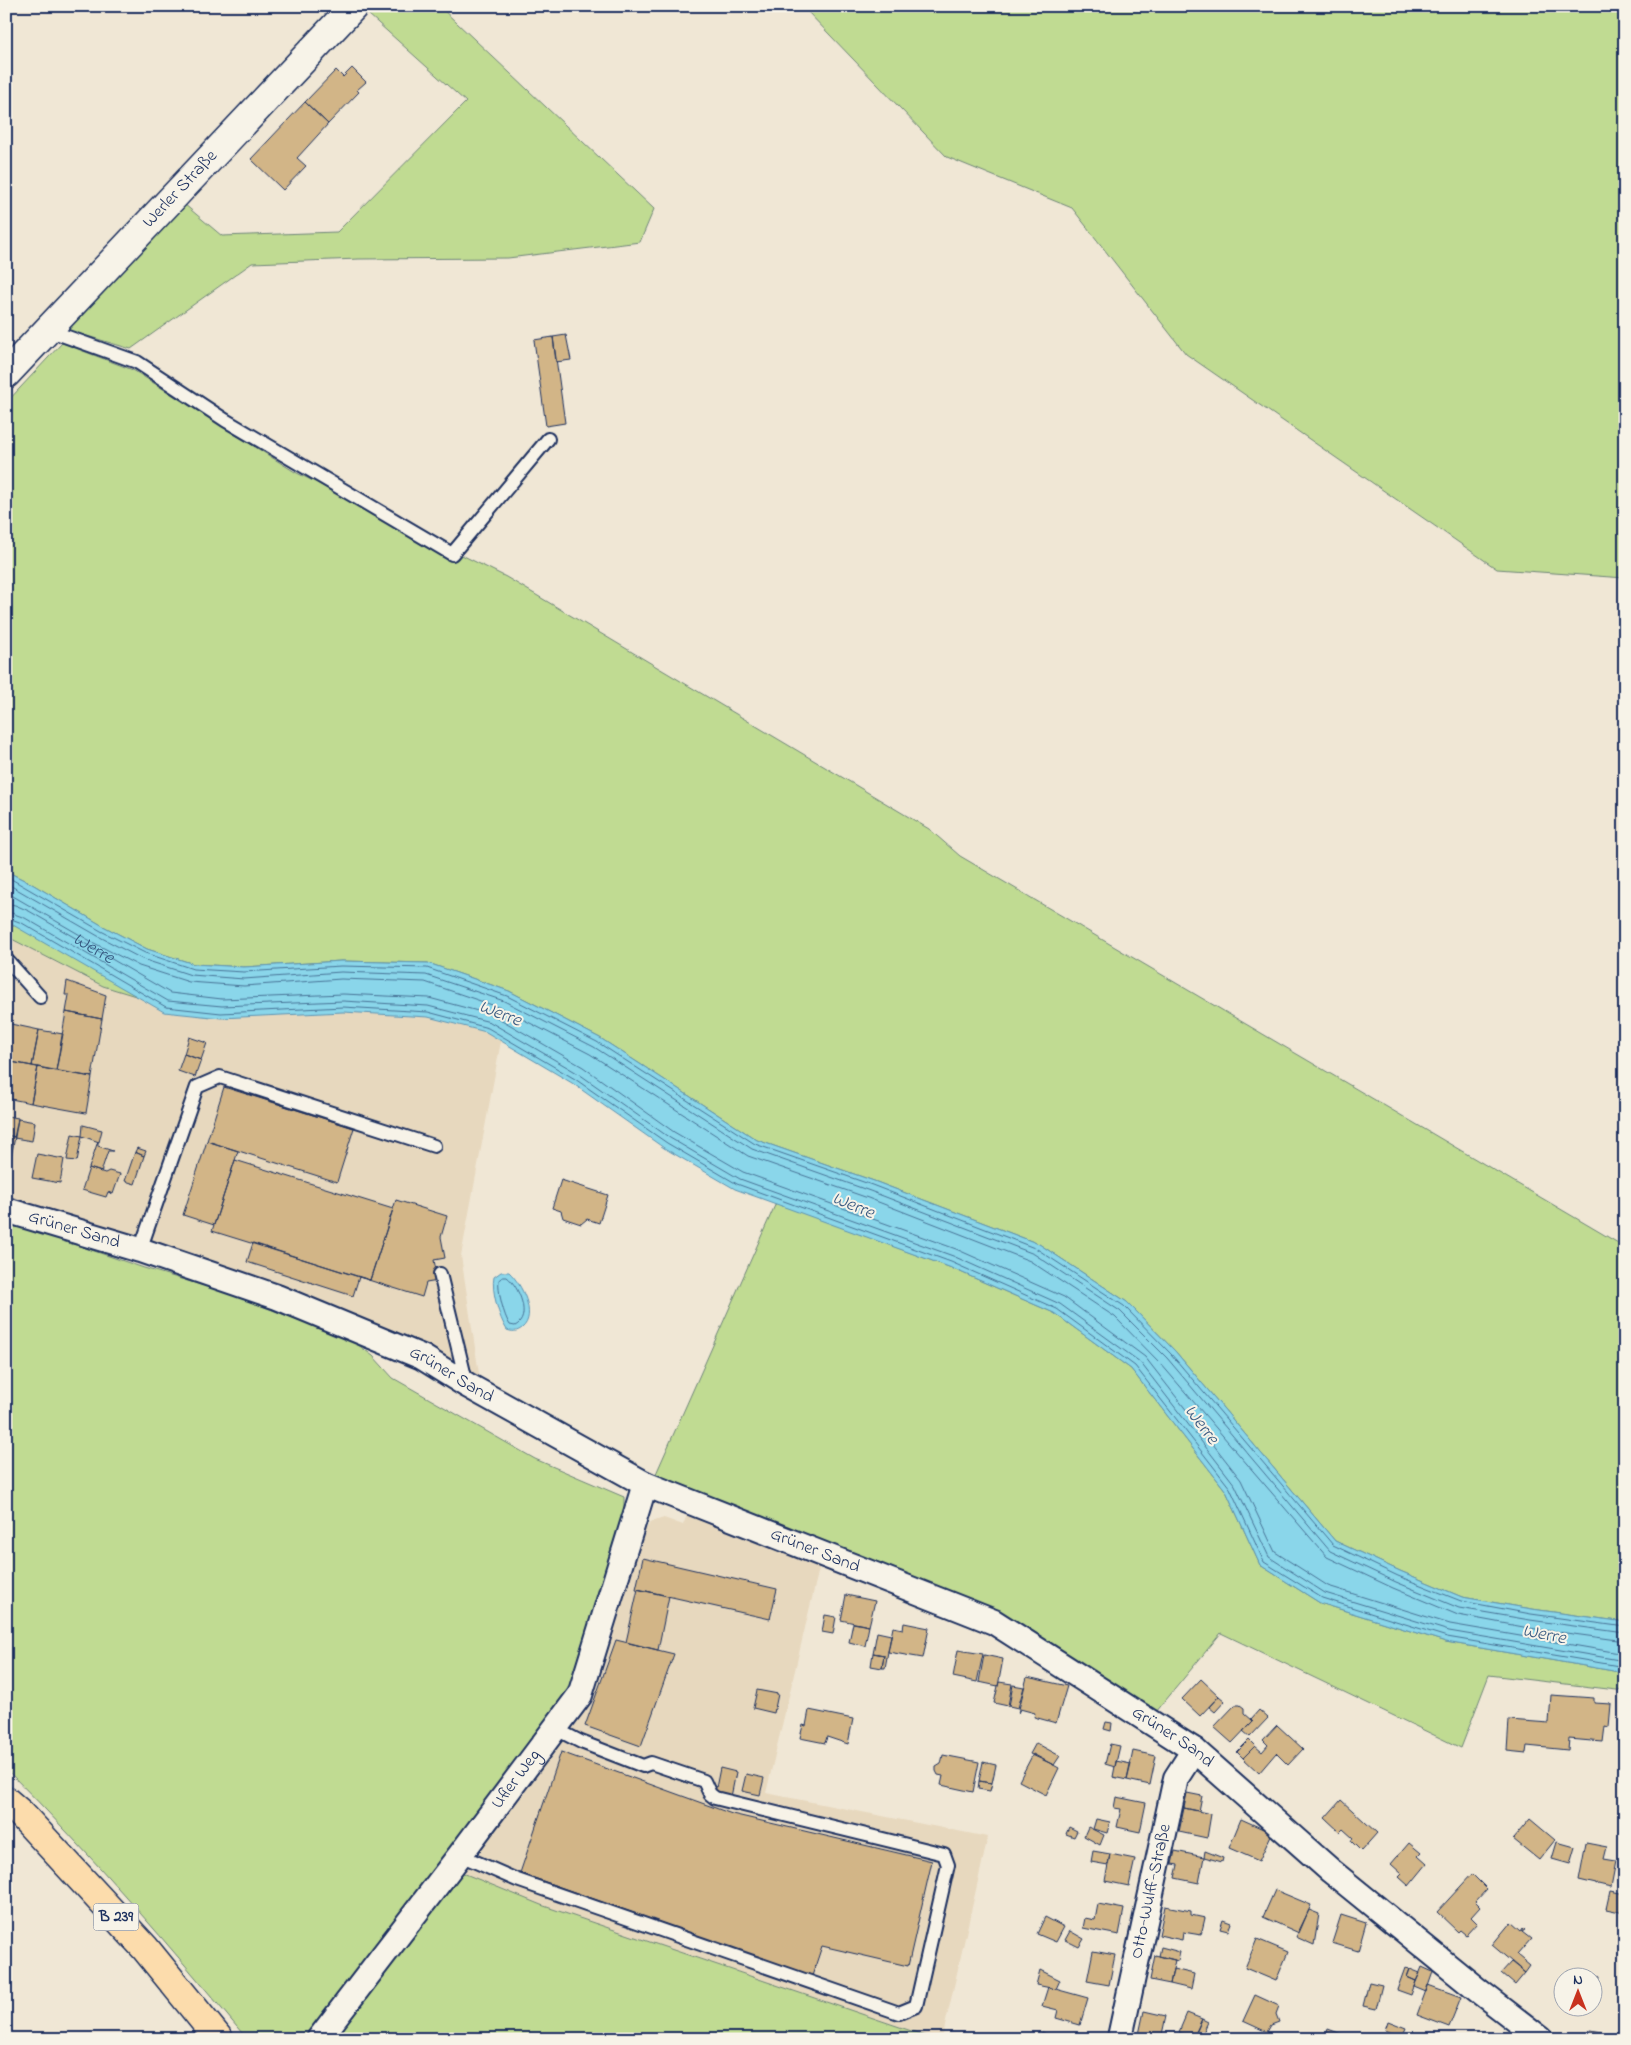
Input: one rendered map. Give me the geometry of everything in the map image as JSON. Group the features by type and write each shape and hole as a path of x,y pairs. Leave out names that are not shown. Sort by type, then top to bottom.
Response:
{"main road":[{"name":"Werler Straße","path":"6,374 354,6"},
{"name":"B 239","path":"6,1801 21,1814 144,1948 219,2039"}],"street":[{"name":"Grüner Sand","path":"6,1210 140,1250 277,1297 422,1357 467,1385 645,1484 994,1622 1194,1750 1332,1871 1480,1992 1541,2039"},
{"name":"Ufler Weg","path":"319,2039 580,1694 645,1484"},
{"name":"Otto-Wulff-Straße","path":"1120,2037 1176,1778 1194,1750"}],"lane":[{"path":"48,330 137,362 225,420 452,554 548,439"},
{"path":"6,959 40,997"},
{"path":"140,1250 197,1087 220,1077 434,1146"},
{"path":"440,1274 467,1385"},
{"path":"460,1855 517,1880 900,2013 916,2006 948,1865 944,1854 714,1798 704,1781 651,1763 643,1766 581,1742 554,1728"}],"shaded area":[{"path":"6,936 103,986 139,997 164,1012 221,1018 343,1012 428,1017 486,1032 501,1041 461,1256 481,1387 122,1235 6,1198"},
{"path":"689,1510 821,1560 766,1793 988,1837 942,2039 935,2039 541,1905 458,1871 588,1698 632,1547 651,1522 664,1518 683,1525"}],"green space":[{"path":"375,6 439,6 654,209 640,242 508,258 359,259 252,263 131,349 67,330 184,204 222,236 337,232 466,102 368,14"},
{"path":"807,6 1625,6 1625,578 1497,569 1186,354 1072,208 947,157 806,10"},
{"path":"62,343 133,370 295,472 506,577 929,829 960,856 1625,1247 1625,1622 1462,1597 1335,1541 1175,1351 1127,1302 1039,1244 874,1181 757,1140 600,1038 509,991 428,963 341,961 244,967 194,964 147,949 6,871 6,403"},
{"path":"6,921 20,927 139,997 103,986 6,936"},
{"path":"776,1203 949,1267 1054,1313 1131,1369 1226,1491 1260,1565 1320,1603 1446,1642 1625,1673 1625,1691 1489,1675 1461,1748 1221,1633 1156,1712 997,1616 655,1476"},
{"path":"6,1221 144,1268 228,1293 353,1341 373,1356 393,1378 535,1459 624,1497 624,1515 568,1690 328,2016 308,2039 247,2039 130,1901 6,1769"},
{"path":"458,1871 541,1905 935,2039 328,2039"}],"water":[{"name":"Werre","path":"6,871 147,949 194,964 244,967 341,961 428,963 509,991 600,1038 757,1140 874,1181 1039,1244 1127,1302 1175,1351 1335,1541 1462,1597 1625,1622 1625,1673 1446,1642 1320,1603 1260,1565 1226,1491 1131,1369 1054,1313 949,1267 735,1189 664,1148 572,1083 486,1032 428,1017 343,1012 221,1018 164,1012 6,921"},
{"path":"501,1272 509,1272 514,1277 526,1299 528,1307 527,1322 516,1331 507,1330 496,1304 493,1283 494,1277"}],"building":[{"path":"352,68 366,82 357,90 359,92 328,124 305,102 336,70 343,77"},
{"path":"305,102 328,124 297,158 306,166 283,190 251,159"},
{"path":"566,335 571,360 556,362 553,337"},
{"path":"553,337 565,423 546,426 534,340"},
{"path":"67,981 106,995 102,1019 66,1012 69,995 65,995"},
{"path":"66,1012 102,1019 92,1077 56,1071"},
{"path":"6,1023 39,1030 32,1066 6,1061"},
{"path":"39,1030 63,1034 56,1071 32,1066"},
{"path":"189,1037 207,1043 201,1060 184,1054"},
{"path":"184,1054 201,1060 195,1077 178,1071"},
{"path":"6,1061 38,1067 31,1103 6,1098"},
{"path":"38,1067 92,1077 86,1113 31,1103"},
{"path":"224,1087 354,1128 337,1182 207,1141"},
{"path":"7,1116 18,1118 15,1137 6,1135"},
{"path":"18,1119 35,1122 32,1141 14,1138"},
{"path":"83,1125 102,1130 99,1142 82,1136"},
{"path":"72,1134 82,1136 77,1161 67,1160"},
{"path":"6,1135 15,1137 9,1167 6,1166"},
{"path":"98,1141 98,1146 113,1151 108,1151 101,1172 89,1168"},
{"path":"207,1141 238,1151 214,1225 183,1215"},
{"path":"137,1148 146,1151 144,1156 135,1152"},
{"path":"135,1152 144,1156 135,1184 125,1181"},
{"path":"37,1154 64,1159 60,1183 32,1178"},
{"path":"235,1160 393,1209 370,1280 212,1231"},
{"path":"89,1168 105,1173 109,1171 120,1174 113,1194 108,1192 106,1197 82,1190"},
{"path":"561,1180 608,1195 599,1223 587,1219 581,1224 563,1218 561,1211 552,1208"},
{"path":"396,1200 447,1216 441,1237 445,1258 434,1260 438,1281 426,1283 422,1297 359,1277 370,1280"},
{"path":"253,1243 359,1277 353,1296 247,1262"},
{"path":"643,1558 777,1589 770,1619 636,1589"},
{"path":"638,1589 669,1596 658,1650 626,1642"},
{"path":"846,1595 875,1601 869,1626 841,1620"},
{"path":"825,1615 836,1617 833,1634 822,1632"},
{"path":"853,1623 869,1626 865,1646 849,1642"},
{"path":"904,1623 929,1628 923,1658 888,1652 893,1627 903,1629"},
{"path":"877,1632 891,1635 885,1668 882,1668 884,1655 873,1653"},
{"path":"616,1640 674,1654 641,1746 585,1726"},
{"path":"958,1650 983,1654 977,1682 953,1677"},
{"path":"873,1653 884,1655 882,1668 871,1666"},
{"path":"984,1655 1003,1659 998,1686 979,1682"},
{"path":"1027,1677 1067,1686 1056,1723 1034,1717 1035,1713 1020,1709 1018,1713"},
{"path":"1201,1679 1219,1696 1200,1716 1182,1699"},
{"path":"999,1682 1012,1684 1008,1706 994,1703"},
{"path":"1013,1685 1024,1687 1018,1708 1009,1706"},
{"path":"757,1690 778,1694 774,1713 753,1708"},
{"path":"1551,1695 1594,1698 1594,1703 1611,1704 1609,1727 1605,1726 1603,1742 1569,1739 1568,1750 1527,1746 1526,1753 1507,1751 1509,1720 1549,1723"},
{"path":"1219,1696 1225,1701 1215,1712 1209,1707"},
{"path":"1235,1705 1240,1705 1244,1708 1244,1713 1253,1721 1232,1743 1214,1727"},
{"path":"809,1710 853,1719 848,1744 827,1737 825,1743 800,1738 803,1725 806,1726"},
{"path":"1259,1710 1268,1718 1250,1737 1243,1731 1253,1721 1251,1719"},
{"path":"1106,1722 1112,1723 1111,1731 1104,1729"},
{"path":"1277,1725 1303,1749 1288,1765 1276,1753 1259,1773 1243,1758 1255,1746 1262,1752 1268,1745 1263,1740"},
{"path":"1249,1740 1255,1746 1243,1758 1237,1752"},
{"path":"1036,1743 1060,1756 1054,1765 1030,1754"},
{"path":"1110,1744 1120,1746 1115,1767 1105,1764"},
{"path":"1133,1751 1156,1756 1150,1785 1127,1780"},
{"path":"561,1752 732,1814 932,1861 908,1966 822,1946 812,1976 520,1873"},
{"path":"1033,1754 1059,1768 1046,1795 1019,1781"},
{"path":"943,1755 979,1762 973,1792 941,1785 943,1776 938,1775 936,1767 941,1764"},
{"path":"1116,1761 1131,1764 1127,1780 1113,1777"},
{"path":"983,1762 996,1765 992,1783 979,1781"},
{"path":"720,1768 736,1772 731,1797 715,1793"},
{"path":"746,1774 764,1778 760,1795 742,1791"},
{"path":"979,1781 992,1783 990,1791 978,1789"},
{"path":"1187,1793 1202,1796 1199,1811 1184,1808"},
{"path":"1116,1797 1146,1803 1140,1832 1117,1827 1121,1809 1114,1808"},
{"path":"1341,1800 1377,1833 1361,1851 1351,1841 1353,1838 1343,1829 1340,1832 1325,1818"},
{"path":"1184,1808 1211,1814 1207,1838 1179,1832"},
{"path":"1096,1819 1110,1822 1107,1833 1093,1829"},
{"path":"1241,1819 1272,1833 1259,1861 1229,1848"},
{"path":"1530,1819 1555,1840 1539,1860 1513,1839"},
{"path":"1069,1827 1077,1831 1074,1837 1066,1834"},
{"path":"1088,1827 1104,1835 1100,1845 1084,1836"},
{"path":"1557,1842 1575,1847 1570,1864 1552,1859"},
{"path":"1409,1843 1421,1853 1418,1856 1427,1864 1409,1886 1399,1877 1402,1874 1391,1864"},
{"path":"1586,1843 1607,1847 1604,1859 1616,1861 1611,1887 1579,1880"},
{"path":"1093,1851 1110,1854 1108,1865 1091,1862"},
{"path":"1175,1851 1204,1857 1199,1883 1175,1878 1178,1865 1172,1864"},
{"path":"1205,1851 1223,1858 1222,1862 1204,1857"},
{"path":"1110,1854 1135,1859 1129,1886 1105,1881"},
{"path":"1472,1874 1487,1889 1475,1902 1480,1907 1471,1917 1477,1923 1466,1935 1460,1930 1458,1932 1437,1912"},
{"path":"1275,1890 1311,1905 1299,1933 1263,1917"},
{"path":"1610,1891 1625,1894 1625,1913 1606,1909"},
{"path":"1098,1904 1124,1909 1119,1935 1083,1928 1085,1918 1095,1920"},
{"path":"1165,1906 1191,1911 1191,1915 1205,1918 1201,1935 1183,1932 1182,1940 1159,1935"},
{"path":"1309,1910 1319,1914 1314,1945 1296,1937"},
{"path":"1341,1915 1366,1923 1358,1951 1332,1943"},
{"path":"1045,1917 1064,1927 1056,1942 1037,1934"},
{"path":"1223,1920 1231,1923 1228,1931 1220,1929"},
{"path":"1511,1922 1521,1931 1523,1928 1525,1930 1522,1932 1531,1939 1517,1955 1530,1966 1525,1973 1492,1945"},
{"path":"1070,1931 1084,1939 1079,1947 1065,1940"},
{"path":"1257,1939 1288,1952 1276,1981 1245,1968"},
{"path":"1161,1947 1180,1952 1178,1961 1159,1956"},
{"path":"1093,1951 1115,1955 1109,1985 1087,1981"},
{"path":"1155,1955 1175,1960 1170,1984 1150,1980"},
{"path":"1511,1962 1525,1973 1515,1985 1501,1973"},
{"path":"1422,1967 1433,1972 1426,1992 1414,1987"},
{"path":"1405,1968 1410,1969 1407,1977 1416,1981 1411,1995 1397,1990"},
{"path":"1173,1969 1194,1974 1191,1989 1170,1984"},
{"path":"1410,1969 1420,1973 1416,1981 1407,1977"},
{"path":"1040,1970 1060,1980 1056,1989 1036,1985"},
{"path":"1369,1982 1382,1985 1376,2009 1363,2006"},
{"path":"1428,1985 1461,1997 1449,2027 1417,2015"},
{"path":"1048,1987 1088,1998 1080,2025 1056,2018 1058,2010 1042,2006"},
{"path":"1255,1995 1279,2006 1276,2014 1279,2022 1271,2025 1267,2032 1243,2021"},
{"path":"1144,2011 1166,2016 1161,2039 1138,2039"},
{"path":"1187,2013 1202,2019 1193,2038 1179,2032"},
{"path":"1202,2019 1208,2022 1200,2039 1196,2039 1194,2038"},
{"path":"1388,2021 1406,2028 1402,2037 1385,2030"},
{"path":"1328,2029 1355,2039 1325,2039"},
{"path":"1591,2030 1602,2032 1600,2039 1589,2039"},
{"path":"1042,2032 1059,2039 1040,2039"}]}
